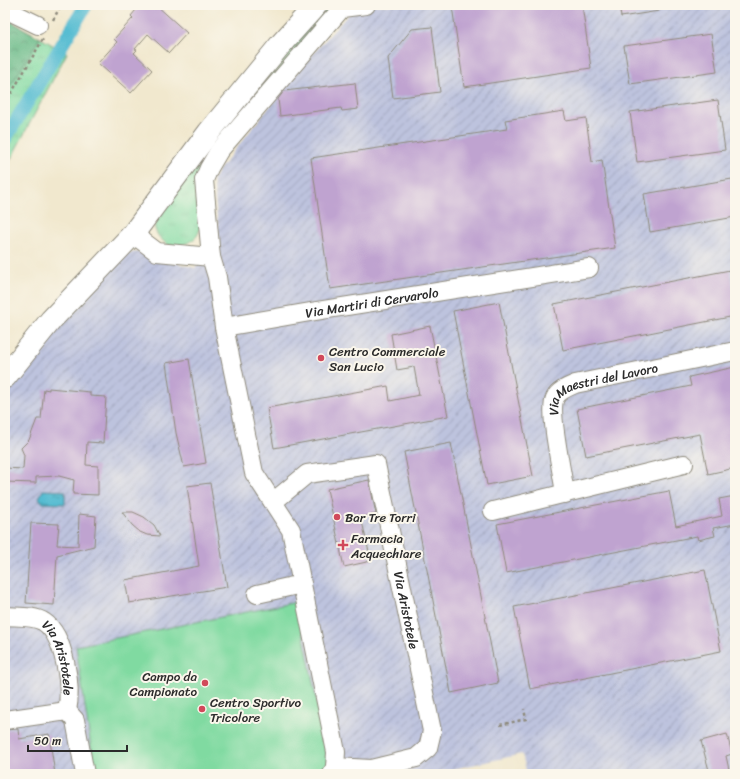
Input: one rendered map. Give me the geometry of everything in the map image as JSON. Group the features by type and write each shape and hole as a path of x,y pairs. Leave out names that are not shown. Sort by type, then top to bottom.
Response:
{"main road":[{"path":"5,377 51,320 133,234 209,132 281,44 316,5"}],"street":[{"path":"224,327 217,276 211,257 204,180 208,168 219,151 342,8 366,5"},
{"path":"5,9 44,29"},
{"path":"133,234 157,252 211,257"},
{"name":"Via Martiri di Cervarolo","path":"224,327 589,268"},
{"name":"Via Aristotele","path":"224,327 254,473 291,530 336,752 333,771 371,769 416,758 428,748 432,731 376,464 307,474 273,502"},
{"name":"Via Maestri del Lavoro","path":"565,494 553,413 554,399 558,394 575,384 735,351"},
{"path":"493,512 684,464"},
{"path":"257,594 302,584"},
{"name":"Via Aristotele","path":"5,616 36,618 44,622 53,631 60,644 70,692 67,711"},
{"name":"Via Aristotele","path":"5,720 67,711"},
{"name":"Via Aristotele","path":"67,711 75,720 85,774"}],"path":[{"path":"5,104 44,29 61,5"},
{"path":"500,725 526,719 524,709"}],"shaded area":[{"path":"357,5 735,5 735,774 527,774 522,754 430,774 5,774 5,389 37,346 58,322 79,306 120,259 128,253 138,252 195,268 219,238 213,180 218,171 306,61"}],"green space":[{"path":"329,5 341,5 199,170 202,206 200,226 195,238 186,244 168,245 159,237 155,229 155,220 160,209 310,23"},
{"path":"5,18 67,53 5,170"},
{"path":"5,18 40,38 5,95"},
{"name":"Campo da Campionato","path":"297,602 331,774 95,774 76,646"}],"water":[{"path":"43,490 65,491 65,504 43,503 39,498"}],"building":[{"path":"140,5 156,5 187,33 169,53 148,34 135,49 137,50 134,53 152,70 131,93 98,63 117,42 114,39 133,18 131,16"},
{"path":"582,5 591,68 464,87 452,6"},
{"path":"619,5 659,5 659,11 621,17"},
{"path":"432,27 440,92 393,98 388,58 412,29"},
{"path":"711,34 717,72 630,84 624,46"},
{"path":"355,83 358,109 342,111 341,108 280,116 278,99 284,91"},
{"path":"718,100 725,150 637,162 630,112"},
{"path":"564,111 566,121 586,118 592,162 602,160 615,248 330,289 311,158 507,129 505,120"},
{"path":"732,179 735,194 735,217 650,232 644,194"},
{"path":"730,270 735,298 735,316 563,350 554,304"},
{"path":"499,302 533,476 487,485 453,311"},
{"path":"430,326 448,416 274,448 267,408 388,386 390,401 419,395 414,367 397,370 391,334"},
{"path":"189,359 206,463 184,467 176,433 166,363"},
{"path":"735,367 735,468 708,474 700,434 586,456 577,409 691,386 689,377"},
{"path":"49,388 90,392 90,396 106,397 103,443 87,442 86,465 98,466 98,495 73,494 74,480 59,476 36,477 36,483 5,482 5,468 23,469 24,455 21,448 29,440 37,419 41,419 44,389 49,390"},
{"path":"451,443 498,683 451,693 404,452"},
{"path":"369,480 376,514 361,517 371,561 344,567 327,489"},
{"path":"210,483 227,587 129,603 125,580 199,566 187,486"},
{"path":"669,491 676,526 722,516 719,499 735,496 735,524 713,528 715,536 698,540 697,536 506,573 497,524"},
{"path":"122,512 133,512 144,517 154,525 160,536 147,535 140,532 132,525"},
{"path":"79,514 96,516 94,546 57,555 54,605 26,603 31,523 59,524 57,545 78,546"},
{"path":"705,570 721,651 530,689 514,607"},
{"path":"18,729 19,739 49,734 55,774 5,774 5,730"},
{"path":"727,734 732,754 726,756 730,774 710,774 701,741"}],"waterway":[{"path":"5,139 86,5"}],"place":[{"name":"Centro Commerciale San Lucio","path":"321,358"},
{"name":"Bar Tre Torri","path":"337,517"},
{"name":"Farmacia Acquechiare","path":"343,545"},
{"name":"Campo da Campionato","path":"205,683"},
{"name":"Centro Sportivo Tricolore","path":"202,709"}]}
